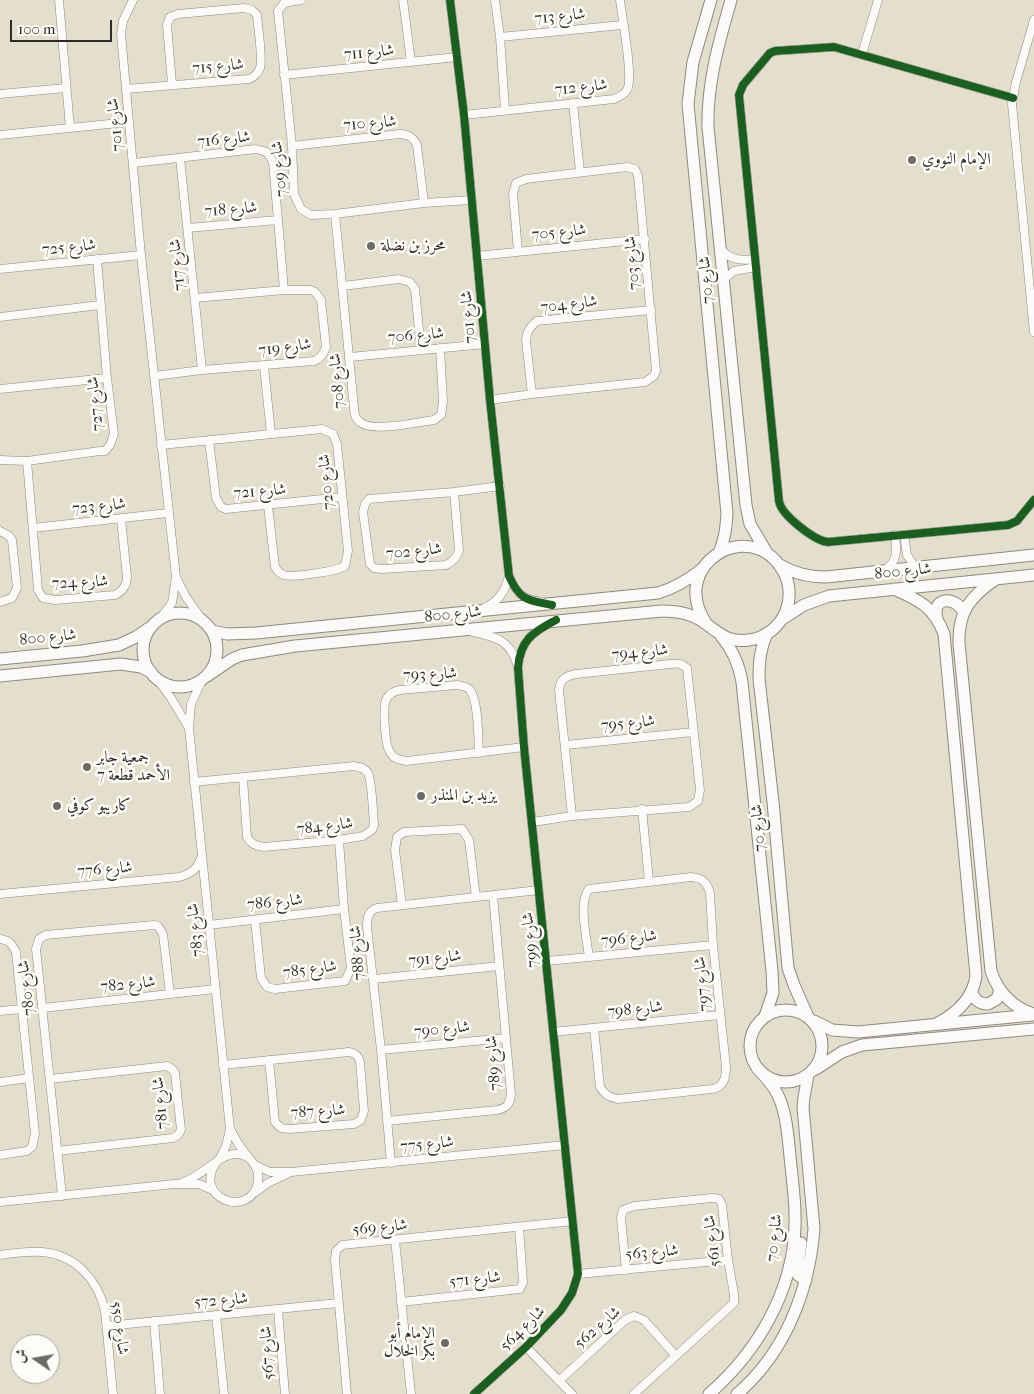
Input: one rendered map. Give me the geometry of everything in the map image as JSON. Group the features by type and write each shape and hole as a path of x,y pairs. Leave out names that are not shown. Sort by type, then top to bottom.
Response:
{"main road":[{"name":"شارع 70","path":"711,0 694,62 688,104 726,514 726,532 719,553"},
{"name":"شارع 70","path":"731,0 710,79 707,110 746,505 750,524 768,554"},
{"path":"733,547 755,548 768,554 780,565 788,582 789,602 781,620 768,634 758,638 744,641 729,639 720,635 700,615 695,596 696,586 703,568 719,553 733,547"},
{"name":"شارع 800","path":"780,565 790,571 813,577 1034,555"},
{"name":"شارع 800","path":"212,631 227,634 256,633 473,613 658,593 682,583 703,568"},
{"name":"شارع 800","path":"781,620 804,605 829,596 1034,575"},
{"path":"996,579 976,594 964,613 960,628 960,653 991,971 1000,989 1013,1004 1034,1015"},
{"path":"894,588 920,601 937,618"},
{"path":"938,1024 961,1007 972,992 976,981 944,634 937,618 936,608 947,600 957,604 964,613"},
{"name":"شارع 800","path":"204,678 232,660 260,651 295,646 556,620 673,611 687,614 706,623"},
{"path":"182,613 193,615 204,621 212,631 217,642 217,654 214,666 204,678 195,684 179,687 164,683 154,676 145,661 144,648 146,636 156,622 170,614 182,613"},
{"name":"شارع 800","path":"0,659 82,651 119,645 156,622"},
{"name":"شارع 70","path":"768,634 761,647 759,679 774,802 788,968 799,999 811,1019"},
{"name":"شارع 70","path":"720,635 736,658 742,682 772,972 773,993 765,1016"},
{"name":"شارع 800","path":"0,676 121,664 141,667 154,676"},
{"path":"972,992 976,1000 982,1004 988,1004 997,999 1000,989"},
{"path":"1034,1015 848,1032 832,1030 800,1012 782,1009 765,1016 754,1028 750,1052 757,1068 769,1078 777,1081 793,1082 842,1052 862,1045 1034,1029"},
{"path":"737,1394 760,1370 787,1329 799,1303 806,1280 814,1229 803,1107 811,1072 820,1061 823,1050 823,1040 811,1019"},
{"name":"شارع 70","path":"709,1394 739,1365 758,1339 771,1316 786,1279 794,1244 796,1225 783,1111 774,1088 757,1068"},
{"path":"796,1225 801,1241 797,1273 806,1280"}],"street":[{"path":"59,0 70,128"},
{"name":"شارع 701","path":"133,0 123,21 121,34 154,376 176,577 172,603 156,622"},
{"name":"شارع 709","path":"301,0 284,3 278,12 292,146 294,194 301,209 311,215 335,214 424,203 471,200"},
{"path":"403,0 411,62"},
{"name":"شارع 701","path":"450,0 464,114 490,400 509,576 514,588 523,597 552,605"},
{"path":"495,0 500,37 505,109"},
{"name":"شارع 712","path":"464,114 614,99 621,96 626,91 630,77 620,0"},
{"path":"862,54 878,0"},
{"name":"شارع 715","path":"126,89 249,79 257,74 261,66 257,16 255,13 244,8 178,14 170,17 167,25 172,84"},
{"path":"1034,20 1012,98 1034,332"},
{"name":"شارع 713","path":"500,37 622,25"},
{"path":"1012,98 862,54 828,46 773,52 767,55 741,88 739,100 780,508 822,542 1011,524 1017,521 1034,500"},
{"name":"شارع 711","path":"284,75 457,58"},
{"path":"0,94 66,88"},
{"path":"573,103 580,172"},
{"path":"0,135 129,122"},
{"name":"شارع 710","path":"292,146 400,134 408,135 417,145 424,203"},
{"name":"شارع 716","path":"134,163 256,149 267,152 273,162 284,290"},
{"name":"شارع 717","path":"180,158 202,370"},
{"name":"شارع 703","path":"490,400 645,382 656,371 657,366 638,176 635,169 627,167 580,172 526,179 516,184 513,194 518,251"},
{"name":"شارع 708","path":"335,214 355,416 359,422 373,428 434,420 441,415 443,402 440,348"},
{"name":"شارع 718","path":"188,228 277,220"},
{"path":"1025,236 1034,231"},
{"path":"1025,236 1034,239"},
{"name":"شارع 705","path":"477,256 645,239"},
{"path":"720,249 728,256 738,260 755,263"},
{"name":"شارع 725","path":"0,269 142,255"},
{"name":"شارع 727","path":"0,460 27,461 105,451 110,445 114,434 100,306 97,259"},
{"path":"723,280 730,273 755,263"},
{"path":"343,286 399,279 410,282 414,289 421,350"},
{"name":"شارع 719","path":"154,376 314,361 322,356 326,347 321,300 311,290 284,290 195,298"},
{"path":"0,316 100,306"},
{"name":"شارع 704","path":"532,394 526,340 527,332 537,321 651,310"},
{"name":"شارع 706","path":"350,357 485,344"},
{"path":"264,366 270,434"},
{"path":"0,389 107,378"},
{"name":"شارع 720","path":"161,445 322,429 333,434 338,444 348,552 346,566 335,571 291,575 284,575 279,572 275,567 268,506"},
{"name":"شارع 721","path":"209,440 218,504 226,509 342,497"},
{"name":"شارع 724","path":"27,461 38,590 44,598 55,600 119,594 127,583 122,519"},
{"name":"شارع 702","path":"454,492 459,550 458,555 452,561 446,565 382,570 374,568 370,564 363,512 365,504 369,499 500,486"},
{"name":"شارع 723","path":"33,528 168,513"},
{"path":"0,531 12,540 17,588 12,598 0,602"},
{"path":"904,534 907,555 915,567"},
{"path":"885,570 892,565 896,557 895,535"},
{"path":"999,558 1034,550"},
{"name":"شارع 701","path":"473,613 500,598 506,588 509,576"},
{"name":"شارع 701","path":"176,577 186,597 204,621"},
{"name":"شارع 799","path":"556,620 537,631 523,644 518,668 524,747 578,1274"},
{"name":"شارع 799","path":"467,630 487,635 506,643 512,650 518,668"},
{"name":"شارع 794","path":"533,822 642,809 689,807 698,801 700,790 687,668 680,663 567,676 560,685 572,816"},
{"name":"شارع 783","path":"154,676 171,698 188,728"},
{"name":"شارع 783","path":"204,678 191,704 188,728 230,1130 226,1146 219,1159"},
{"name":"شارع 793","path":"479,753 475,702 470,690 464,686 400,690 394,692 386,699 384,706 387,745 389,752 400,760 407,761 479,753 524,747"},
{"name":"شارع 795","path":"566,745 693,732"},
{"name":"شارع 784","path":"194,782 354,766 364,769 369,777 374,825 372,830 366,835 340,840 264,847 253,844 247,837 243,778"},
{"path":"642,809 649,881"},
{"path":"402,905 395,850 397,837 404,832 462,829 469,840 476,897"},
{"name":"شارع 785","path":"255,920 261,978 267,987 275,989 345,980 351,968 344,909 340,840"},
{"name":"شارع 776","path":"0,894 179,877 188,875 195,870 202,856"},
{"name":"شارع 797","path":"589,957 583,906 585,893 588,889 691,877 703,880 710,892 713,944 726,1076 719,1088 618,1099 610,1098 604,1094 600,1087 594,1028"},
{"name":"شارع 788","path":"391,1163 374,979 367,927 369,914 376,908 540,890"},
{"name":"شارع 789","path":"387,1121 504,1109 508,1106 511,1094 493,896"},
{"name":"شارع 786","path":"209,925 344,909"},
{"name":"شارع 780","path":"62,1196 44,1008 36,949 39,939 46,935 149,925 158,926 163,934 170,994"},
{"path":"0,939 8,940 16,952 34,1142 27,1151 0,1155"},
{"name":"شارع 796","path":"547,961 713,944"},
{"name":"شارع 791","path":"374,979 499,966"},
{"name":"شارع 782","path":"44,1008 216,990"},
{"path":"0,1011 22,1009"},
{"name":"شارع 798","path":"553,1032 720,1015"},
{"name":"شارع 790","path":"381,1050 506,1038"},
{"name":"شارع 787","path":"223,1065 269,1060 349,1052 356,1055 360,1062 364,1111 361,1120 354,1124 281,1128 275,1122 269,1060"},
{"name":"شارع 781","path":"50,1079 167,1066 175,1073 181,1130 173,1138 57,1151"},
{"path":"0,1082 29,1078"},
{"name":"شارع 783","path":"230,1130 239,1146 253,1163"},
{"name":"شارع 775","path":"253,1163 270,1172 291,1172 565,1145"},
{"path":"0,1202 174,1184 199,1184 213,1190 224,1200 240,1202 253,1194 258,1180 253,1163 244,1156 236,1154 227,1155 197,1176 174,1184"},
{"path":"213,1190 210,1174 213,1166 219,1159"},
{"name":"شارع 775","path":"253,1194 272,1180 291,1172"},
{"name":"شارع 561","path":"626,1270 621,1218 623,1210 628,1207 712,1198 719,1199 722,1205 734,1303 634,1394"},
{"name":"شارع 569","path":"347,1394 335,1260 338,1248 342,1245 573,1221"},
{"name":"شارع 571","path":"401,1302 520,1288 523,1282 519,1227"},
{"path":"395,1240 411,1394"},
{"name":"شارع 550","path":"0,1255 44,1252 61,1256 88,1274 102,1298 107,1326 113,1394"},
{"name":"شارع 563","path":"578,1274 728,1260"},
{"name":"شارع 564","path":"480,1392 566,1304 578,1274"},
{"name":"شارع 572","path":"107,1326 338,1303"},
{"name":"شارع 567","path":"278,1310 285,1394"},
{"path":"216,1315 224,1394"},
{"name":"شارع 562","path":"559,1381 624,1320 634,1316 644,1320 675,1355"},
{"path":"154,1322 160,1394"},
{"path":"526,1347 572,1394"}],"cycle path":[{"path":"450,0 464,115 490,400 509,576 521,595 537,602 552,605"},
{"path":"1013,98 834,47 775,51 770,53 743,85 739,95 781,507 792,520 807,532 822,541 828,542 1008,525 1017,521 1034,500"},
{"path":"474,1394 526,1347 561,1310 572,1293 578,1274 524,747 518,668 519,658 529,638 556,620"}],"place":[{"name":"الإمام النووي","path":"912,160"},
{"name":"محرز بن نضلة","path":"371,246"},
{"name":"جمعية جابر الأحمد قطعة 7","path":"87,767"},
{"name":"يزيد بن المنذر","path":"421,796"},
{"name":"كاريبو كوفي","path":"57,806"},
{"name":"الإمام أبو بكر الخلال","path":"445,1343"}]}
